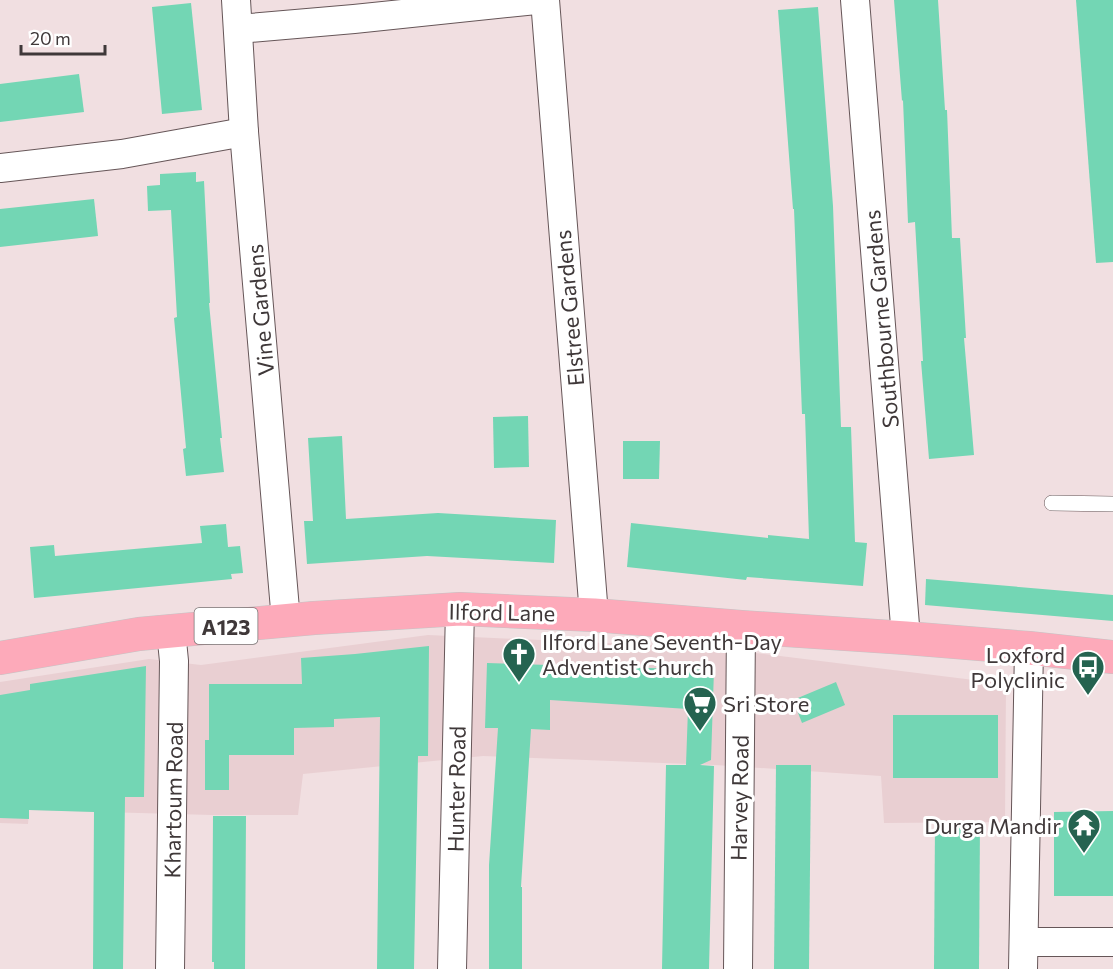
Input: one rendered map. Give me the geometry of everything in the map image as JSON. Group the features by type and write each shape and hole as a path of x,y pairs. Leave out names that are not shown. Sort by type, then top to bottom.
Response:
{"main road":[{"name":"Ilford Lane","path":"0,658 139,634 460,609 594,615 906,638 1113,657"}],"street":[{"name":"Vine Gardens","path":"236,0 244,132 286,621"},
{"path":"238,29 536,0"},
{"name":"Elstree Gardens","path":"545,0 594,615"},
{"name":"Southbourne Gardens","path":"855,0 906,638"},
{"path":"0,168 122,154 244,132"},
{"name":"Hunter Road","path":"452,969 460,609"},
{"name":"Harvey Road","path":"738,969 741,627"},
{"name":"Khartoum Road","path":"170,969 174,673 171,632"},
{"path":"1029,648 1023,956 1113,942"}],"lane":[{"path":"1052,502 1113,504"}],"shaded area":[{"path":"428,635 716,648 1006,684 1005,822 884,823 881,776 715,765 483,756 303,774 298,815 29,810 28,824 0,823 0,682 149,659 201,665"}],"building":[{"path":"894,0 938,0 945,110 947,110 952,238 960,238 966,338 964,338 974,455 929,459 921,361 923,361 915,222 908,223 903,100"},
{"path":"1076,0 1113,0 1113,262 1096,263"},
{"path":"191,3 202,110 162,114 152,7"},
{"path":"818,7 833,206 841,427 851,427 855,542 867,543 863,586 747,577 746,580 627,567 631,523 768,538 768,535 809,539 794,209 778,10"},
{"path":"79,74 84,112 0,122 0,84"},
{"path":"196,172 196,182 204,181 209,303 224,472 186,476 183,449 186,448 174,318 177,317 171,210 148,211 147,186 160,185 160,174"},
{"path":"94,199 98,236 0,247 0,209"},
{"path":"528,416 529,467 494,468 493,417"},
{"path":"342,436 346,519 438,513 556,520 554,563 427,556 307,564 304,521 313,521 308,438"},
{"path":"623,441 660,441 659,479 623,479"},
{"path":"226,524 228,547 240,546 243,573 231,574 232,579 34,598 30,547 54,545 55,556 202,543 200,526"},
{"path":"926,579 1113,595 1113,621 925,605"},
{"path":"429,646 428,756 418,756 414,969 377,969 380,717 334,719 334,727 294,728 294,755 229,755 229,790 205,790 205,740 209,740 209,684 302,684 301,658"},
{"path":"487,663 714,670 711,760 700,765 714,766 709,969 662,969 666,765 686,765 688,709 550,700 550,730 531,729 521,887 522,969 489,969 489,865 498,728 485,728"},
{"path":"146,666 144,797 125,797 123,969 93,969 94,812 29,810 29,819 0,818 0,695 30,690 30,684"},
{"path":"836,682 845,705 802,723 793,700"},
{"path":"893,715 998,715 998,778 893,778"},
{"path":"776,765 811,765 809,969 774,969"},
{"name":"Durga Mandir","path":"1113,811 1113,896 1054,896 1054,812"},
{"path":"213,816 246,816 245,969 214,969 214,962 212,962"},
{"path":"935,822 980,823 979,969 934,969"}],"place":[{"name":"Ilford Lane Seventh-Day Adventist Church","path":"519,683"},
{"name":"Loxford Polyclinic","path":"1088,696"},
{"name":"Sri Store","path":"700,732"},
{"name":"Durga Mandir","path":"1084,854"}]}
